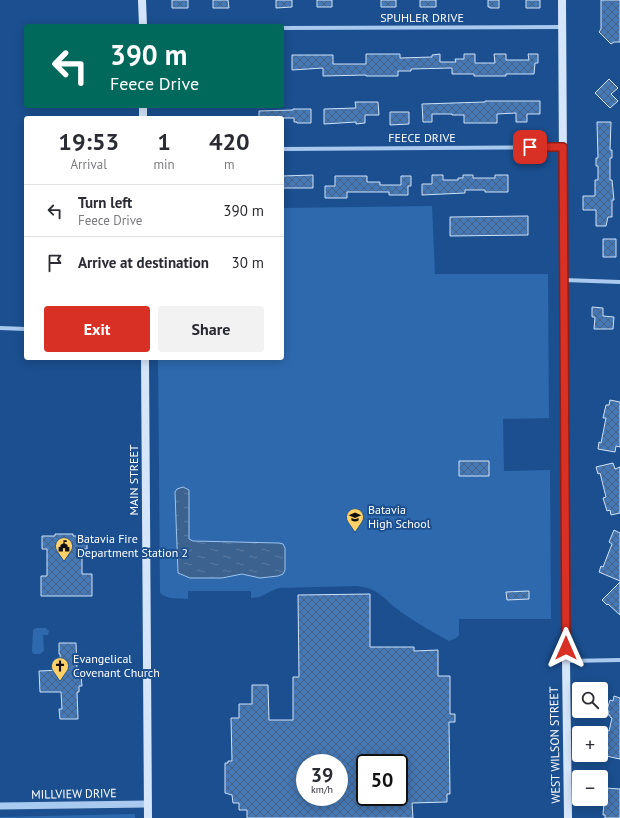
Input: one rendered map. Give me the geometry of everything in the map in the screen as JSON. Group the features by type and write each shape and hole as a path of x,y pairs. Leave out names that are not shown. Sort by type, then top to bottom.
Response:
{"main road":[{"path":"142,0 143,24"},
{"name":"WEST WILSON STREET","path":"562,0 568,818"},
{"name":"MAIN STREET","path":"145,360 148,818"}],"street":[{"name":"SPUHLER DRIVE","path":"284,28 562,27"},
{"name":"FEECE DRIVE","path":"284,149 563,147"},
{"path":"564,280 620,282"},
{"path":"0,328 24,329"},
{"path":"566,661 620,660"},
{"name":"MILLVIEW DRIVE","path":"0,806 148,804"}],"shaded area":[{"path":"432,206 435,274 548,274 549,418 503,419 504,471 550,470 551,619 459,619 459,635 449,641 407,616 381,595 364,587 280,588 256,598 251,598 251,591 188,591 188,599 166,597 160,593 158,360 284,360 284,208"},
{"path":"36,628 46,628 49,631 48,635 43,635 44,651 40,654 34,654 32,652 33,630"},
{"path":"135,814 135,818 0,818 0,817"}],"water":[{"path":"183,487 189,490 189,539 193,541 283,544 285,548 285,570 283,574 260,578 242,574 222,578 190,578 178,573 175,492 177,489"}],"building":[{"path":"172,0 188,0 188,8 172,8"},
{"path":"213,0 228,0 229,8 213,8"},
{"path":"276,0 292,0 292,7 276,8"},
{"path":"317,0 332,0 332,7 317,7"},
{"path":"381,0 396,0 396,7 381,7"},
{"path":"420,0 436,0 436,7 420,7"},
{"path":"488,0 499,0 499,8 488,7"},
{"path":"526,0 540,0 540,8 526,8"},
{"path":"601,0 620,0 620,42 614,42 611,44 599,32 601,29"},
{"path":"366,54 400,54 400,58 432,57 432,55 440,54 440,62 456,62 455,59 464,59 464,54 475,54 475,63 495,63 494,54 506,54 506,60 529,60 528,54 538,54 538,63 535,63 534,74 506,74 506,76 452,74 452,68 411,69 411,71 398,71 398,76 323,76 323,68 292,70 292,55 333,55 333,64 366,64"},
{"path":"609,79 618,88 611,94 618,101 610,108 595,93"},
{"path":"485,101 540,101 540,114 527,114 527,122 516,122 516,113 497,114 497,123 464,123 464,115 432,114 432,122 423,122 422,104"},
{"path":"355,102 378,102 379,115 365,115 365,123 356,124 356,122 324,124 324,109 356,108"},
{"path":"311,109 311,123 297,123 294,122 294,118 284,118 284,116 259,116 259,111"},
{"path":"390,112 409,112 409,124 390,125"},
{"path":"597,122 611,122 610,150 612,150 612,158 610,158 610,180 612,180 614,200 612,200 612,217 608,217 606,226 596,226 596,210 583,210 583,196 595,196 595,180 598,180 598,166 596,166 596,158 598,158"},
{"path":"313,175 313,188 284,188 284,176"},
{"path":"432,175 443,175 443,180 458,180 458,178 463,178 463,175 473,175 473,178 495,178 495,175 508,175 508,192 465,190 465,193 422,195 422,184 432,184"},
{"path":"335,176 367,176 367,182 380,182 380,185 401,185 401,176 411,176 411,186 408,186 408,195 389,195 389,192 347,192 347,198 325,198 325,186 335,186"},
{"path":"528,216 528,235 450,236 450,217"},
{"path":"603,239 616,239 616,257 603,257"},
{"path":"592,307 603,308 603,316 614,317 613,329 594,329 595,317 592,317"},
{"path":"610,400 620,402 620,447 616,446 615,452 598,449 599,442 601,443 606,418 603,418 606,405 609,405"},
{"path":"459,461 489,461 489,476 459,476"},
{"path":"613,463 615,469 620,467 620,513 611,515 610,510 607,511 603,498 606,497 600,473 598,474 596,467"},
{"path":"614,530 620,533 620,581 599,572 601,566 603,567 612,544 609,542"},
{"name":"Batavia Fire Department Station 2","path":"55,534 87,536 87,549 82,549 82,574 92,574 92,596 41,596 41,576 47,576 47,549 42,549 42,536 55,536"},
{"path":"620,582 620,615 602,600"},
{"path":"529,591 529,599 507,600 506,592"},
{"path":"370,594 370,647 414,647 414,651 438,650 438,676 450,676 450,714 455,714 455,722 449,722 450,794 447,794 447,802 412,803 413,818 247,818 247,810 239,810 239,803 233,803 232,795 225,793 225,763 232,761 231,718 239,718 239,704 252,704 252,685 268,685 269,720 293,720 293,677 299,677 298,595"},
{"name":"Evangelical Covenant Church","path":"59,643 76,643 77,670 79,670 79,676 81,676 82,686 79,686 79,692 77,692 78,719 60,719 59,709 62,709 61,692 40,692 39,671 61,670"},
{"path":"614,696 620,698 620,759 608,756 608,731 612,718 608,715 608,707 610,700 613,701"},
{"path":"608,788 620,789 620,818 605,818 605,815 603,815 604,806 608,806"}],"place":[{"name":"Batavia High School","path":"355,532"},
{"name":"Batavia Fire Department Station 2","path":"64,561"},
{"name":"Evangelical Covenant Church","path":"60,681"}],"route":[{"path":"530,147 563,147 566,648"}]}
